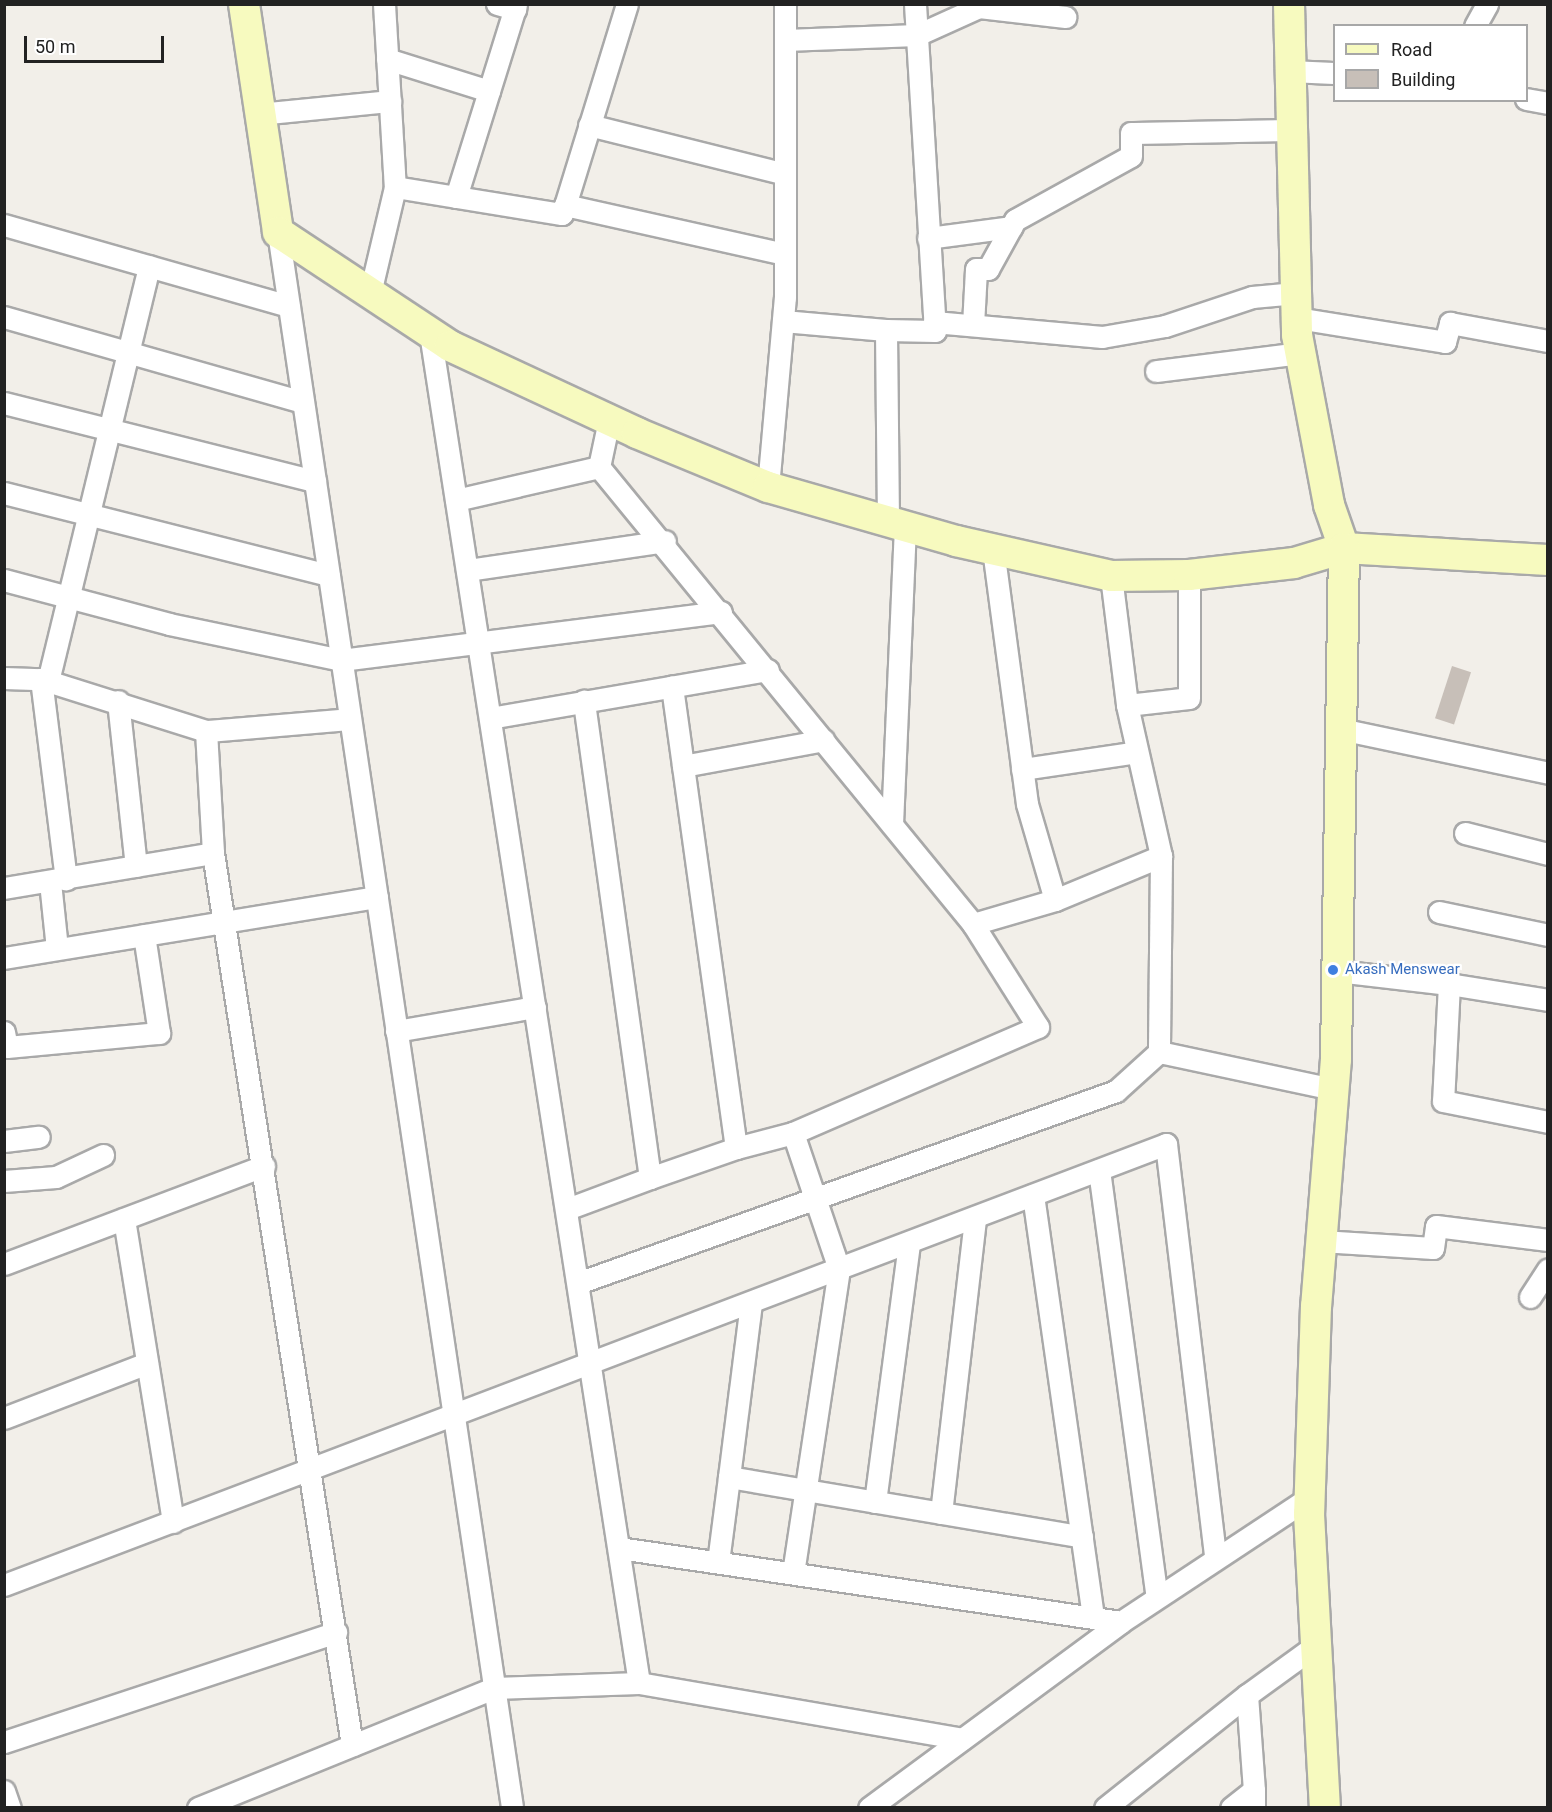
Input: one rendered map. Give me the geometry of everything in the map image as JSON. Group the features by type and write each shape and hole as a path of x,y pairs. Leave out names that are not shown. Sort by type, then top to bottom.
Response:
{"street":[{"path":"244,4 512,1808"},
{"path":"370,293 395,187 384,4"},
{"path":"395,187 562,214 627,4"},
{"path":"768,487 783,321 785,4"},
{"path":"783,321 886,330 934,331 915,4"},
{"path":"1289,4 1296,306 1300,353 1329,505 1344,548 1333,1089 1321,1241 1310,1497 1325,1808"},
{"path":"1476,24 1487,4"},
{"path":"456,197 489,91 510,6"},
{"path":"785,40 916,36 979,7 1065,17"},
{"path":"387,58 489,91"},
{"path":"1289,71 1333,73"},
{"path":"1528,99 1548,104"},
{"path":"259,114 390,102"},
{"path":"589,125 785,174"},
{"path":"973,325 976,268 988,269 1015,219 1131,156 1131,133 1291,130"},
{"path":"565,205 785,254"},
{"path":"4,225 289,306"},
{"path":"928,238 1011,227"},
{"path":"278,232 430,333 609,420 768,487 896,525 1111,576 1189,575 1294,563 1344,548 1548,560"},
{"path":"57,949 58,881 45,680 111,430 149,266"},
{"path":"934,322 1102,337 1165,326 1252,297 1445,342 1450,324 1548,342"},
{"path":"4,317 303,402"},
{"path":"886,330 896,525 892,824"},
{"path":"430,333 639,1683"},
{"path":"1156,371 1300,353"},
{"path":"4,403 315,482"},
{"path":"599,467 609,420"},
{"path":"456,500 599,467"},
{"path":"567,1209 736,1148 793,1133 1038,1027 973,924 664,542 599,467"},
{"path":"4,493 87,516 329,575"},
{"path":"467,570 664,542"},
{"path":"993,549 1022,770 1054,900"},
{"path":"1127,705 1190,698 1189,575"},
{"path":"578,1283 816,1201 1126,1087 1159,1052 1161,856 1127,705 1111,576"},
{"path":"4,580 341,660 478,645 721,612"},
{"path":"490,718 768,670"},
{"path":"4,678 45,680 118,701 206,731 350,719"},
{"path":"672,686 736,1148"},
{"path":"118,701 136,867"},
{"path":"584,701 650,1178"},
{"path":"1340,729 1548,773"},
{"path":"206,731 213,853 313,1469 352,1745"},
{"path":"683,766 824,740"},
{"path":"1022,770 1137,752"},
{"path":"1465,832 1548,854"},
{"path":"4,888 58,881 213,853"},
{"path":"973,924 1054,900 1161,856"},
{"path":"4,958 377,897"},
{"path":"1439,912 1548,935"},
{"path":"4,1032 7,1047 159,1032 144,936"},
{"path":"1337,971 1449,984 1548,1000"},
{"path":"1449,984 1443,1101 1548,1122"},
{"path":"396,1031 535,1007"},
{"path":"1159,1052 1333,1089"},
{"path":"793,1133 839,1269 793,1572"},
{"path":"4,1141 39,1137"},
{"path":"4,1585 1166,1144 1215,1556"},
{"path":"4,1181 56,1177 103,1155"},
{"path":"4,1264 264,1166"},
{"path":"1099,1170 1158,1597"},
{"path":"1033,1195 1093,1614"},
{"path":"940,1513 975,1217"},
{"path":"124,1219 173,1522"},
{"path":"1321,1241 1433,1248 1436,1226 1548,1240"},
{"path":"875,1502 909,1242"},
{"path":"1530,1297 1548,1269"},
{"path":"718,1562 751,1302"},
{"path":"4,1418 147,1363"},
{"path":"729,1477 1082,1537"},
{"path":"869,1808 1121,1622 1215,1556 1310,1497"},
{"path":"619,1548 1093,1614 1121,1622"},
{"path":"4,1742 336,1632"},
{"path":"1105,1808 1247,1695 1316,1645"},
{"path":"198,1808 494,1688 639,1683 962,1739"},
{"path":"1231,1808 1254,1799 1247,1695"},
{"path":"4,1791 10,1808"}],"building":[{"path":"1452,666 1471,672 1454,724 1435,718"}],"place":[{"name":"Akash Menswear","path":"1333,970"}]}
